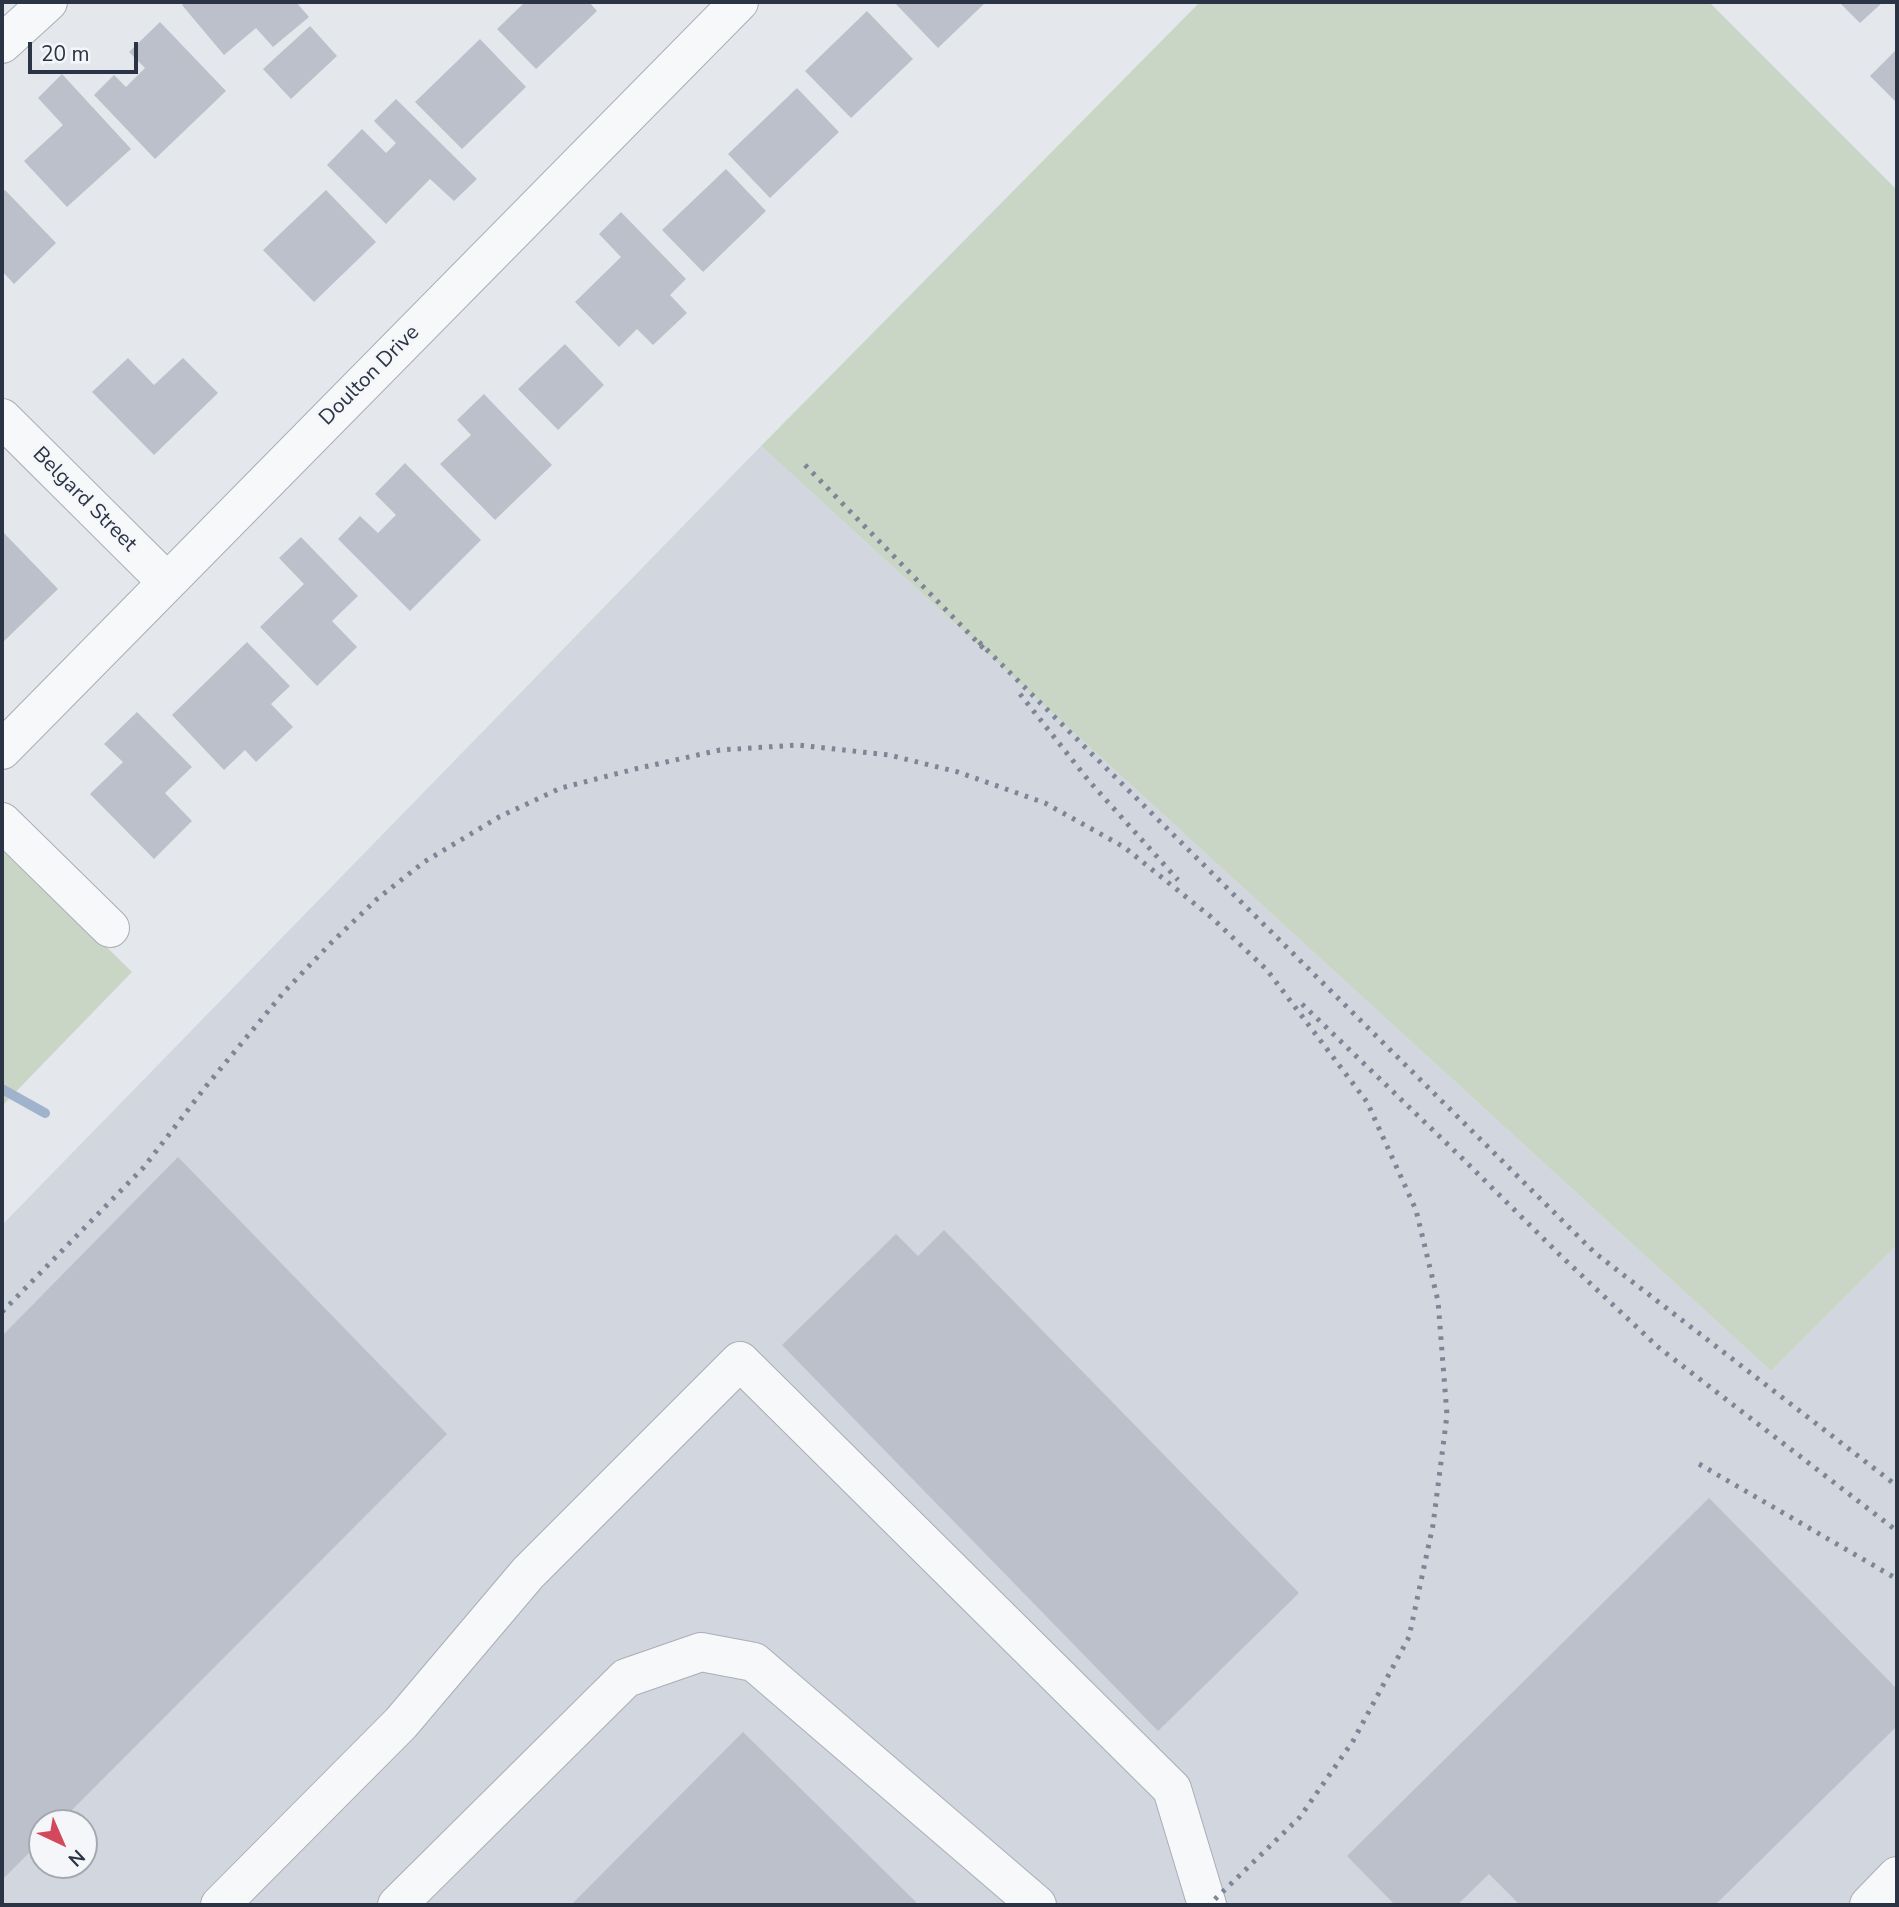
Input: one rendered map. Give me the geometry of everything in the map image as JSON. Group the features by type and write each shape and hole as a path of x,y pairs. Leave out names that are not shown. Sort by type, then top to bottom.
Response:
{"street":[{"path":"2,44 48,2"},
{"name":"Doulton Drive","path":"2,750 739,2"},
{"name":"Belgard Street","path":"2,418 167,582"},
{"path":"2,822 110,928"},
{"path":"220,1905 401,1723 528,1573 740,1361 1172,1789 1207,1905"},
{"path":"397,1905 626,1678 701,1652 754,1662 1038,1905"},
{"path":"1869,1905 1897,1876"}],"shaded area":[{"path":"761,446 1771,1371 1897,1245 1897,1905 2,1905 2,1225"}],"green space":[{"path":"1200,2 1709,2 1897,190 1897,1245 1771,1371 761,446"},
{"path":"2,844 132,972 2,1106"}],"building":[{"path":"185,2 296,2 309,17 273,47 256,28 224,55 182,5"},
{"path":"525,2 589,2 597,11 536,69 497,29"},
{"path":"894,2 986,2 938,48"},
{"path":"1839,2 1883,2 1860,23"},
{"path":"867,11 913,59 851,118 805,71"},
{"path":"160,22 226,91 155,159 94,95 114,75 126,87 145,68 129,52"},
{"path":"310,26 337,56 291,99 263,69"},
{"path":"480,39 526,87 462,149 415,102"},
{"path":"1897,49 1897,103 1870,76"},
{"path":"62,74 131,149 67,207 24,161 63,125 38,98"},
{"path":"797,88 839,132 770,198 728,154"},
{"path":"396,99 477,179 454,201 430,179 386,224 327,165 362,129 386,153 396,143 374,121"},
{"path":"726,169 766,211 703,272 662,230"},
{"path":"5,190 56,243 14,284 2,271 2,193"},
{"path":"326,190 376,242 314,302 263,250"},
{"path":"621,212 686,279 670,295 687,313 653,345 637,329 619,347 575,302 621,257 599,234"},
{"path":"565,344 604,385 558,430 518,389"},
{"path":"128,358 154,385 183,358 218,393 154,455 92,392"},
{"path":"484,394 552,465 495,520 440,464 471,435 457,420"},
{"path":"405,463 481,540 410,611 338,539 360,516 378,533 396,515 375,494"},
{"path":"2,531 58,589 2,643"},
{"path":"301,537 358,596 332,621 357,647 317,686 260,627 304,584 279,558"},
{"path":"247,642 290,686 271,704 293,727 256,762 245,750 224,770 172,715"},
{"path":"137,712 192,767 165,793 192,821 154,859 90,794 123,762 104,744"},
{"path":"178,1157 447,1434 73,1809 28,1809 28,1854 2,1880 2,1336"},
{"path":"944,1230 1299,1593 1158,1731 782,1345 896,1234 918,1256"},
{"path":"1709,1498 1897,1689 1897,1726 1715,1905 1520,1905 1489,1874 1457,1905 1395,1905 1347,1856"},
{"path":"743,1732 919,1905 571,1905"}],"waterway":[{"path":"2,1089 45,1113"}],"railway":[{"path":"805,465 985,650"},
{"path":"979,642 1595,1253 1897,1486"},
{"path":"1020,694 1089,781 1178,880"},
{"path":"2,1312 144,1167 284,992 330,944 377,899 424,862 499,817 561,788 635,769 720,750 798,745 889,755 958,772 1045,803 1124,847 1211,917 1267,970 1367,1102 1416,1210 1438,1301 1447,1415 1433,1525 1409,1637 1353,1741 1300,1817 1209,1905"},
{"path":"1302,1004 1658,1347 1897,1531"},
{"path":"1699,1464 1897,1579"}]}
